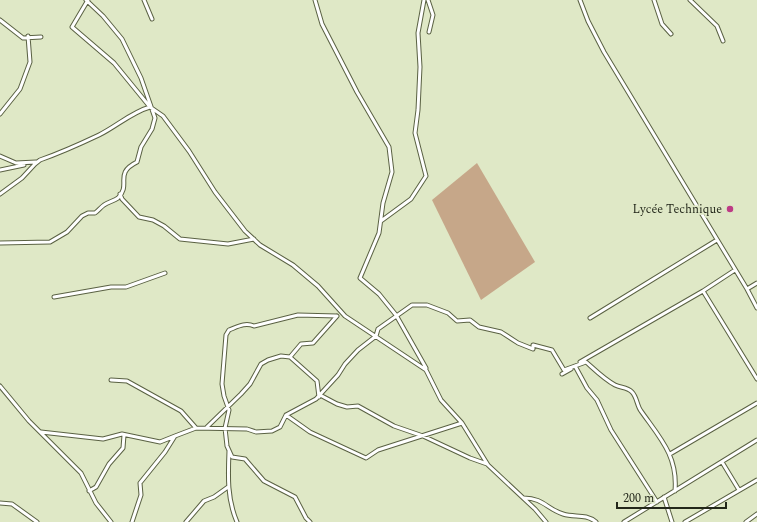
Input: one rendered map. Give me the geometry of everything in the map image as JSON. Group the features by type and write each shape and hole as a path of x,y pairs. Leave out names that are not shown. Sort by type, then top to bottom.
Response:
{"street":[{"path":"0,243 50,242 67,232 82,216 88,213 95,213 103,205 118,198 124,184 123,176 127,167 137,162 141,147 152,129 155,118 150,107 141,78 122,39 103,16 87,0 72,27 114,63 150,107 162,116 189,151 215,192 245,231 254,239 294,265 318,286 345,316 426,370"},
{"path":"144,0 152,19"},
{"path":"315,0 322,24 357,92 389,147 392,172 383,203 380,233 360,278 379,294 396,316 441,400 462,423 488,465 546,522"},
{"path":"381,221 411,199 426,176 415,133 418,110 420,67 417,46 424,0"},
{"path":"428,0 433,16 430,32"},
{"path":"580,0 588,22 604,52 748,290 757,308"},
{"path":"654,0 660,20 671,34"},
{"path":"690,0 717,26 723,42"},
{"path":"0,20 23,38 28,36 40,37"},
{"path":"0,114 20,89 30,62 28,36"},
{"path":"0,170 38,162 77,146 124,121 134,113 150,107"},
{"path":"0,156 16,163 30,163"},
{"path":"0,194 22,178 38,162"},
{"path":"120,194 139,217 154,220 180,239 228,244 254,239"},
{"path":"590,318 717,240"},
{"path":"562,374 703,291 735,270"},
{"path":"54,297 111,287 126,287 165,273"},
{"path":"748,290 757,283"},
{"path":"703,291 757,380"},
{"path":"40,431 103,439 124,435 160,442 196,428 225,428 256,432 272,431 280,427 286,414 320,396 358,350 376,336 378,329 412,305 427,305 448,313 457,322 470,320 479,327 501,332 518,343 533,349 533,345 552,350 564,370 586,362 615,385 625,387 632,392 640,410 670,454 674,465 676,478 674,491"},
{"path":"290,357 301,344 313,343 341,311"},
{"path":"310,522 306,518 295,497 264,481 245,459 232,456 229,451 225,428 229,410 222,384 226,335 229,330 248,324 254,326 298,315 337,316"},
{"path":"206,428 250,384 261,364 281,356 290,357 317,381 320,396"},
{"path":"575,366 587,388 597,400 612,430 657,502"},
{"path":"111,380 127,381 181,411 196,428"},
{"path":"0,386 10,400 81,473 90,491 111,522"},
{"path":"320,396 346,407 358,406 394,426 423,436 488,465"},
{"path":"670,454 757,403"},
{"path":"286,414 310,432 366,458 378,450 462,423"},
{"path":"90,491 96,487 108,464 123,448 124,435"},
{"path":"132,522 141,495 140,483 165,452 175,436"},
{"path":"624,522 757,440"},
{"path":"229,451 229,498 237,522"},
{"path":"722,462 739,490"},
{"path":"685,522 757,480"},
{"path":"186,522 204,501 214,497 228,487"},
{"path":"664,497 672,522"},
{"path":"523,498 541,500 565,515 574,514 591,518 596,522"},
{"path":"0,503 12,504 37,522"},
{"path":"748,521 757,514"}],"shaded area":[{"path":"477,163 535,262 481,300 432,200"}],"place":[{"name":"Lycée Technique","path":"730,209"}]}
